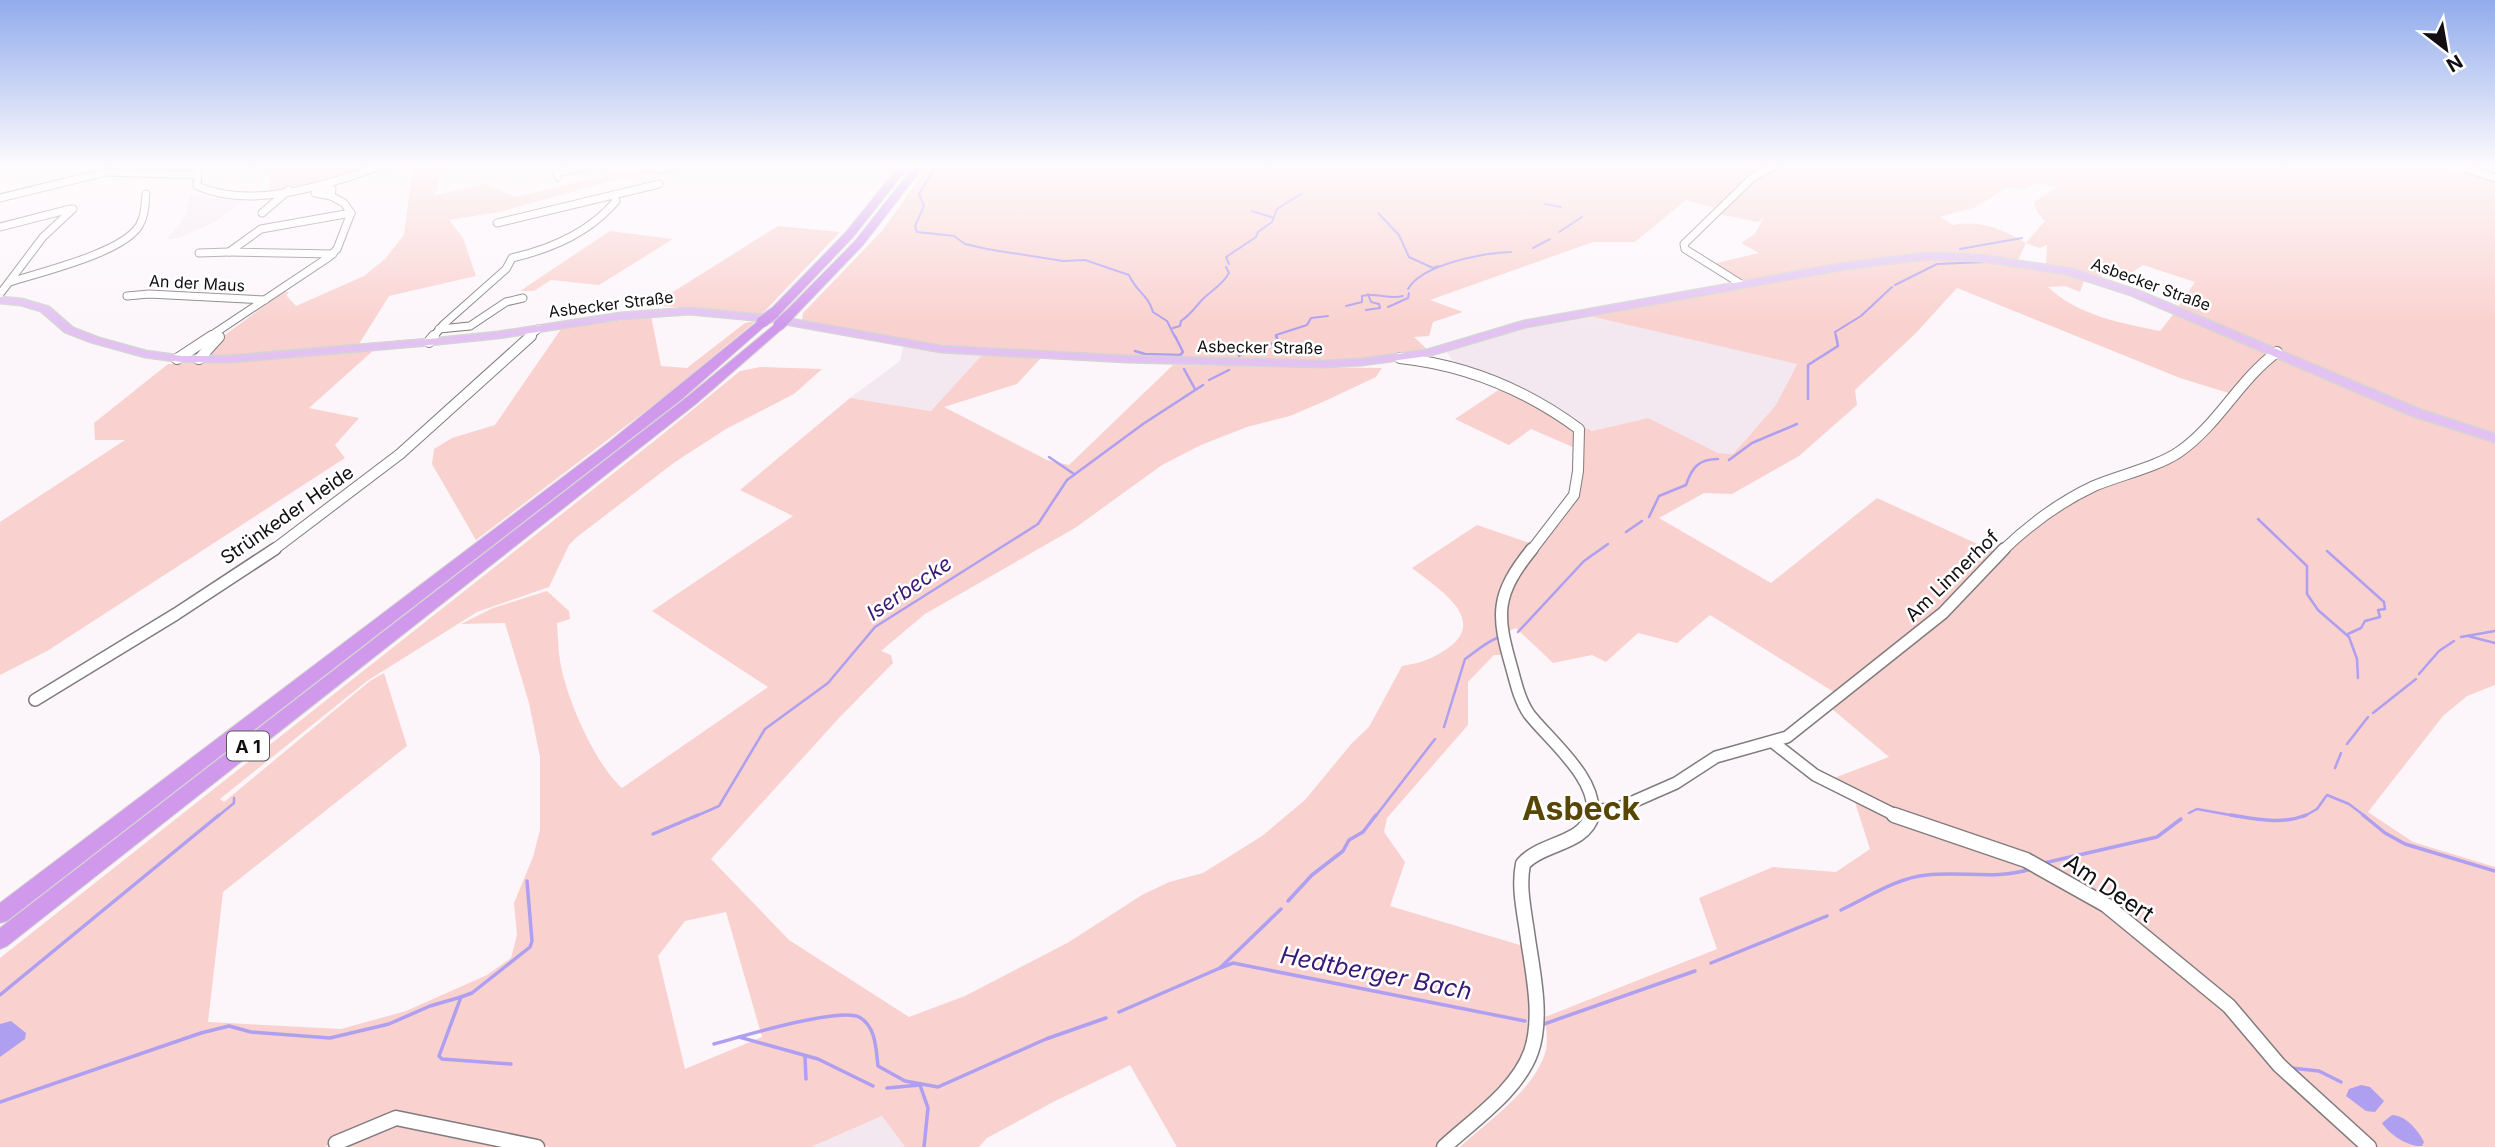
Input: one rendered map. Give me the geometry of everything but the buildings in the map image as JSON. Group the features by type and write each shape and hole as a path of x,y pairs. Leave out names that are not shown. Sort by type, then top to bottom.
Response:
{"highway":[{"name":"A 1","path":"0,940 512,531 762,323 780,318 862,219"},
{"name":"A 1","path":"512,531 682,408 859,243 878,219"},
{"name":"A 1","path":"0,915 492,547"}],"main road":[{"name":"Asbecker Straße","path":"0,300 22,302 45,309 69,330 85,337 145,354 177,359 429,342 689,311 775,319 916,345 962,350 1216,362 1324,364 1400,358 1433,352 1524,324 1889,259 1936,256 2005,260 2068,271 2135,293 2417,413 2495,438"}],"street":[{"path":"0,227 34,219"},
{"path":"0,294 38,243 63,219"},
{"path":"10,282 92,254 130,235 142,219"},
{"path":"229,253 266,227 317,219"},
{"path":"199,253 333,254 349,219"},
{"path":"501,219 494,220 504,233"},
{"path":"512,258 558,242 597,219"},
{"path":"1710,219 1684,244 1685,249 1741,284"},
{"path":"429,342 439,329 506,270 512,258 509,244"},
{"name":"An der Maus","path":"177,359 333,254"},
{"name":"An der Maus","path":"127,296 149,294 265,300"},
{"name":"Asbecker Straße","path":"439,329 470,326 506,302 523,298"},
{"name":"An der Maus","path":"199,359 217,339 265,300"},
{"name":"Strünkeder Heide","path":"35,700 137,639 301,531 402,453 538,329"},
{"path":"1433,352 1442,364"},
{"path":"1433,352 1455,367"},
{"name":"Am Linnerhof","path":"1593,811 1619,808 1676,783 1716,757 1774,743 1787,737 1943,613 1985,567 2030,524 2092,487 2178,453 2204,430 2257,367 2277,352"},
{"path":"1400,358 1455,367 1540,404 1578,429 1576,479 1572,500 1542,536 1506,591 1500,619 1525,709 1587,787 1593,811 1592,818 1583,831 1535,853 1524,864 1521,886 1535,1023 1532,1051 1512,1083 1444,1147"},
{"name":"Am Deert","path":"1774,743 1815,775 1885,812 2032,863 2106,905 2229,1006 2279,1065 2369,1147"},
{"path":"336,1143 396,1118 537,1147"}],"shaded area":[{"path":"184,219 220,219 179,238 167,239"},
{"path":"406,219 458,219 449,220 463,238 476,276 389,296 359,344 375,349 309,408 359,418 335,445 345,458 47,651 0,675 0,522 125,440 95,440 94,423 168,364 198,363 210,346 283,292 289,292 286,295 296,306 364,276 385,259 404,235"},
{"path":"891,219 1664,219 1635,242 1593,242 1430,300 1463,312 1433,322 1429,336 1414,337 1429,351 1354,361 1175,359 931,344 802,320 803,313"},
{"path":"1741,219 1762,219 1758,222"},
{"path":"1763,219 1942,219 1953,225 1982,225 2000,230 2026,243 2018,260 1984,257 2085,278 2080,292 2065,286 2048,287 2087,312 2160,331 2176,311 2268,351 2232,394 2180,378 1957,288 1916,333 1855,390 1857,405 1799,456 1732,494 1704,493 1659,518 1771,583 1877,498 1995,552 1939,612 1837,694 1710,615 1677,643 1638,633 1606,662 1592,655 1553,663 1516,628 1509,631 1506,612 1518,575 1577,491 1582,469 1584,427 1592,431 1648,418 1718,453 1733,454 1776,405 1797,364 1594,317 1591,312 1581,310 1737,282 1712,264 1759,253 1741,243 1755,234"},
{"path":"2043,219 2495,219 2495,437 2359,386 2178,307 2195,282 2143,265 2130,274 2104,266 2101,279 2046,265 2047,245 2040,248 2026,243 2045,221"},
{"path":"778,226 840,232 761,315 652,305"},
{"path":"610,231 673,239 599,285 551,280 534,291 520,291"},
{"path":"1591,312 1595,317 1797,363 1776,405 1733,454 1718,453 1647,418 1592,431 1452,360 1446,351 1529,325"},
{"path":"651,316 661,366 687,368 745,323 756,321 664,397 476,540 432,464 434,449 452,438 495,425 561,329"},
{"path":"903,347 982,355 931,411 850,398 900,361"},
{"path":"2277,354 2495,441 2495,685 2467,696 2443,716 2368,812 2413,842 2495,867 2495,1147 1460,1147 1510,1103 1532,1078 1546,1050 1545,1017 1717,949 1699,898 1773,867 1836,872 1870,849 1854,799 2092,892 1924,825 1829,780 1889,757 1831,708 2013,543 2068,502 2179,455"},
{"path":"982,355 1041,358 1017,384 944,407 1047,460 1069,465 1173,365 1382,368 1376,377 1325,401 1290,416 1247,427 1201,445 1162,465 1075,528 925,614 881,651 891,655 893,663 839,718 711,859 789,940 909,1017 965,996 1069,942 1142,895 1169,882 1203,873 1262,836 1305,800 1352,743 1369,727 1402,666 1437,655 1459,637 1463,626 1455,605 1412,568 1477,525 1530,543 1500,588 1496,615 1503,655 1494,655 1468,682 1468,725 1387,818 1384,832 1405,862 1390,906 1523,946 1529,984 1528,1041 1520,1060 1506,1079 1441,1147 1177,1147 1130,1065 1055,1101 987,1138 979,1147 905,1147 882,1116 811,1147 550,1147 400,1114 343,1136 325,1147 0,1147 0,958 740,371 760,367 822,369 794,394 726,429 675,462 577,537 569,545 549,587 477,612 367,681 220,799 224,802 370,681 384,673 407,746 223,892 208,1022 341,1029 406,1011 487,975 511,958 517,935 514,903 533,857 540,830 540,757 529,703 505,623 461,624 493,608 547,591 569,611 570,619 557,623 559,656 568,693 592,747 622,788 768,687 652,611 793,516 740,490 850,398 931,411","holes":["726,912 762,1037 685,1069 658,956 685,921"]},
{"path":"1500,389 1574,428 1575,448 1531,429 1509,445 1455,419"},
{"path":"11,1021 26,1033 25,1039 0,1057 0,1024"},
{"path":"2361,1085 2370,1087 2384,1101 2375,1112 2366,1111 2346,1096 2349,1089"},
{"path":"2392,1115 2411,1124 2424,1142 2422,1146 2405,1142 2385,1127 2382,1123"},
{"path":"882,1116 905,1147 811,1147"},
{"path":"396,1121 521,1147 337,1147"}],"waterway":[{"path":"918,219 915,226 917,232 954,236 965,244 987,249 1063,261 1085,260 1129,275 1153,312 1167,321 1175,337"},
{"path":"1229,264 1226,257 1256,237 1273,219"},
{"path":"1383,219 1399,235 1409,257 1433,268 1438,266"},
{"name":"Iserbecke","path":"1559,232 1580,219"},
{"path":"1960,249 2022,238"},
{"name":"Iserbecke","path":"1533,248 1550,239"},
{"name":"Iserbecke","path":"1408,289 1415,280 1440,267 1470,258 1511,252"},
{"path":"1895,285 1937,264 1985,262"},
{"path":"1173,328 1180,326 1181,321 1223,281 1229,273 1226,267"},
{"path":"1836,337 1835,332 1861,316 1892,287"},
{"name":"Iserbecke","path":"1388,307 1408,298 1409,293"},
{"path":"1346,306 1362,302 1362,296 1368,295"},
{"name":"Iserbecke","path":"1366,310 1380,308 1379,304 1371,302 1368,295"},
{"path":"1368,295 1403,296"},
{"name":"Iserbecke","path":"1277,337 1276,335 1307,325 1311,318 1328,316"},
{"path":"1135,351 1145,354 1180,355 1183,352 1175,336"},
{"name":"Iserbecke","path":"1239,356 1278,341 1276,336"},
{"path":"1808,399 1808,365 1838,346 1836,336"},
{"path":"1184,369 1195,389"},
{"name":"Iserbecke","path":"1209,380 1229,370"},
{"name":"Iserbecke","path":"694,817 719,806 765,729 828,683 875,627 1038,524 1067,480 1143,424 1203,385"},
{"path":"1729,460 1752,443 1797,424"},
{"path":"1049,457 1074,474"},
{"path":"1649,517 1659,496 1686,485 1691,473 1701,462 1718,459"},
{"path":"2258,519 2307,566 2307,594 2318,610 2349,637 2357,659 2358,678"},
{"path":"1626,532 1642,521"},
{"path":"1518,632 1584,561 1608,544"},
{"path":"2327,551 2384,602 2385,609 2378,610 2380,617 2365,621 2361,628 2348,634"},
{"name":"Hedtberger Bach","path":"2461,637 2495,631"},
{"path":"2468,636 2495,643"},
{"path":"1444,727 1465,659 1497,638"},
{"name":"Hedtberger Bach","path":"2419,674 2439,651 2454,641"},
{"name":"Hedtberger Bach","path":"2373,713 2416,679"},
{"name":"Hedtberger Bach","path":"2347,744 2368,717"},
{"path":"1375,817 1435,739"},
{"name":"Hedtberger Bach","path":"2335,768 2341,753"},
{"path":"2303,817 2317,809 2327,795 2349,804 2366,817"},
{"path":"217,817 234,803 234,798"},
{"name":"Hedtberger Bach","path":"2189,813 2197,809 2241,817"},
{"path":"0,995 219,815"},
{"name":"Iserbecke","path":"653,834 698,815"},
{"path":"1288,901 1312,875 1343,851 1349,840 1363,832 1376,815"},
{"name":"Hedtberger Bach","path":"2231,815 2279,820 2306,815"},
{"path":"2363,815 2385,833 2405,844 2495,871"},
{"name":"Hedtberger Bach","path":"2044,863 2157,837 2181,819"},
{"name":"Hedtberger Bach","path":"1841,910 1894,884 1916,877 1940,874 1992,875 2031,869"},
{"name":"Iserbecke","path":"461,997 472,993 530,947 532,941 527,881"},
{"path":"1220,968 1281,909"},
{"name":"Hedtberger Bach","path":"1711,963 1827,916"},
{"name":"Hedtberger Bach","path":"1220,968 1233,963 1525,1021"},
{"path":"1119,1012 1220,968"},
{"name":"Hedtberger Bach","path":"1544,1024 1695,971"},
{"path":"0,1102 201,1033 229,1026 251,1032 330,1038 389,1024 430,1006 461,997"},
{"path":"461,997 439,1056 442,1059 511,1064"},
{"path":"739,1037 811,1019 848,1015 859,1017 872,1032 878,1066 905,1081 938,1087 1046,1039 1106,1018"},
{"path":"714,1044 739,1037"},
{"path":"739,1037 818,1059 873,1086"},
{"path":"805,1057 806,1079"},
{"path":"2291,1068 2319,1071 2341,1082"},
{"path":"887,1088 920,1085 928,1108 924,1147"}],"district":[{"name":"Asbeck","path":"1581,808"}]}
